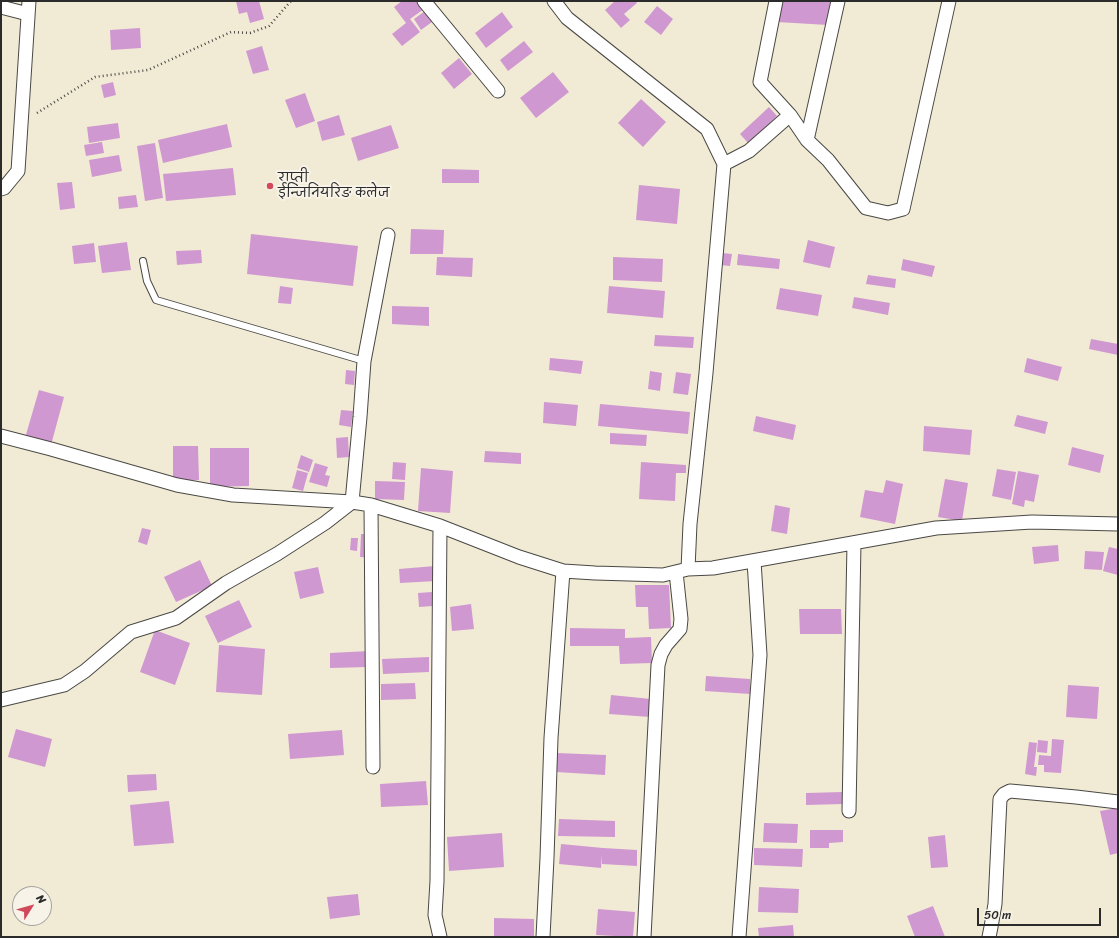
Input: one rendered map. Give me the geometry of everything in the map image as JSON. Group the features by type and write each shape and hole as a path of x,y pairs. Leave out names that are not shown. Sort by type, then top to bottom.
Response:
{"street":[{"path":"1,189 4,188 18,171 29,1"},
{"path":"424,1 498,92"},
{"path":"554,1 567,18 707,129 724,164 706,373 690,524 682,570 680,629 666,645 661,654 658,665 644,937"},
{"path":"776,1 760,82 790,115 807,140 828,160 866,208 888,213 903,209 950,1"},
{"path":"807,140 838,1"},
{"path":"1,8 28,14"},
{"path":"724,164 749,151 790,115"},
{"path":"1,700 64,685 85,671 131,632 176,618 226,583 325,523 352,502 364,361 388,235"},
{"path":"1,436 177,485 233,496 352,502 372,505 440,526 519,557 563,571 595,574 663,574 682,570 713,568 936,528 1032,522 1118,524"},
{"path":"372,505 373,767"},
{"path":"440,526 438,874 435,915 440,937"},
{"path":"849,811 854,543"},
{"path":"739,937 760,655 754,561"},
{"path":"543,937 550,738 563,571"},
{"path":"989,937 992,928 995,904 1000,799 1004,794 1010,792 1118,802"}],"lane":[{"path":"143,261 147,281 156,300 364,361"}],"path":[{"path":"21,122 95,77 148,70 231,32 250,33 269,26 291,1"}],"building":[{"path":"236,1 259,1 264,19 250,23 247,12 239,14"},
{"path":"402,1 418,1 424,9 410,19 420,32 402,46 392,34 406,23 394,7"},
{"path":"615,1 635,1 637,3 624,14 630,20 621,28 605,10"},
{"path":"778,1 830,1 828,25 777,22"},
{"path":"657,6 673,19 661,35 644,22"},
{"path":"425,11 432,22 421,30 414,19"},
{"path":"502,12 513,27 486,48 475,33"},
{"path":"140,28 141,48 111,50 110,30"},
{"path":"524,41 533,52 508,71 500,60"},
{"path":"262,46 269,70 253,74 246,51"},
{"path":"459,58 472,74 454,89 441,73"},
{"path":"553,72 569,92 536,118 520,98"},
{"path":"113,82 116,95 104,98 101,85"},
{"path":"305,93 315,121 296,128 285,100"},
{"path":"641,99 666,122 643,147 618,123"},
{"path":"769,107 777,116 748,143 740,134"},
{"path":"339,115 345,135 322,141 317,122"},
{"path":"118,123 120,138 89,143 87,127"},
{"path":"227,124 232,147 163,163 158,140"},
{"path":"391,125 399,148 358,161 351,138"},
{"path":"102,142 104,153 86,156 84,145"},
{"path":"155,143 163,198 145,201 137,146"},
{"path":"119,155 122,171 92,177 89,160"},
{"path":"233,168 236,195 166,201 163,174"},
{"path":"442,169 479,170 479,183 442,183"},
{"path":"72,182 75,208 60,210 57,183"},
{"path":"639,185 680,189 677,224 636,220"},
{"path":"136,195 138,207 119,209 118,197"},
{"path":"411,229 444,230 443,254 410,254"},
{"path":"251,234 358,246 353,286 247,274"},
{"path":"808,240 835,247 830,268 803,262"},
{"path":"127,242 131,270 102,273 98,246"},
{"path":"94,243 96,262 74,264 72,246"},
{"path":"201,250 202,263 177,265 176,251"},
{"path":"722,253 732,254 730,266 720,265"},
{"path":"738,254 780,259 779,269 737,265"},
{"path":"437,257 473,258 472,277 436,275"},
{"path":"613,257 663,259 662,282 613,280"},
{"path":"903,259 935,266 932,277 901,270"},
{"path":"868,275 896,279 895,288 866,284"},
{"path":"280,286 293,288 291,304 278,303"},
{"path":"609,286 665,291 663,318 607,313"},
{"path":"780,288 822,295 818,316 776,309"},
{"path":"854,297 890,303 888,315 852,308"},
{"path":"392,306 429,307 429,326 392,324"},
{"path":"655,335 694,337 693,348 654,346"},
{"path":"1091,339 1118,344 1118,355 1089,349"},
{"path":"550,358 583,361 581,374 549,370"},
{"path":"1027,358 1062,367 1058,381 1024,372"},
{"path":"346,370 355,371 354,385 345,384"},
{"path":"650,371 662,373 660,391 648,389"},
{"path":"676,372 691,374 688,395 673,393"},
{"path":"39,390 64,397 51,445 25,438"},
{"path":"544,402 578,405 576,426 543,423"},
{"path":"600,404 690,412 688,434 598,426"},
{"path":"341,410 353,411 351,427 339,425"},
{"path":"1017,415 1048,422 1045,434 1014,426"},
{"path":"756,416 796,425 793,440 753,431"},
{"path":"924,426 972,430 970,455 923,451"},
{"path":"610,433 647,435 646,446 610,444"},
{"path":"348,437 349,457 337,458 336,438"},
{"path":"173,446 198,446 199,480 173,481"},
{"path":"1072,447 1104,455 1100,473 1068,465"},
{"path":"210,448 249,448 249,486 210,487"},
{"path":"485,451 521,453 521,464 484,462"},
{"path":"301,455 313,460 309,472 297,468"},
{"path":"393,462 406,463 405,480 392,479"},
{"path":"641,462 686,465 686,473 676,473 675,501 639,499"},
{"path":"315,463 328,467 325,475 330,476 327,487 309,482"},
{"path":"421,468 453,471 450,513 418,511"},
{"path":"997,469 1016,472 1011,500 992,496"},
{"path":"297,470 308,473 303,491 292,488"},
{"path":"1018,471 1039,475 1034,502 1025,500 1024,507 1012,504"},
{"path":"945,479 968,483 962,521 938,517"},
{"path":"886,480 903,484 895,524 860,517 865,490 883,493"},
{"path":"375,481 405,482 404,500 375,499"},
{"path":"775,505 790,508 787,534 771,531"},
{"path":"142,528 151,530 147,545 138,542"},
{"path":"361,534 374,534 373,558 360,557"},
{"path":"351,538 358,538 357,551 350,550"},
{"path":"1058,545 1059,561 1034,564 1032,547"},
{"path":"1109,547 1118,549 1118,575 1103,571"},
{"path":"1085,551 1104,552 1102,570 1084,569"},
{"path":"200,560 212,586 176,602 164,577"},
{"path":"435,566 436,581 400,583 399,569"},
{"path":"318,567 324,593 300,599 294,572"},
{"path":"635,585 669,585 671,628 649,629 648,607 636,607"},
{"path":"432,592 433,606 419,607 418,593"},
{"path":"239,600 252,627 218,643 205,616"},
{"path":"471,604 474,629 452,631 450,607"},
{"path":"799,609 841,609 842,634 800,634"},
{"path":"570,628 625,629 625,638 651,637 652,663 620,664 619,646 570,646"},
{"path":"155,630 190,643 175,685 140,672"},
{"path":"219,645 265,649 262,695 216,692"},
{"path":"369,651 369,667 330,668 330,653"},
{"path":"429,657 429,672 383,674 382,659"},
{"path":"706,676 750,679 750,694 705,691"},
{"path":"415,683 416,699 381,700 381,684"},
{"path":"1068,685 1099,687 1097,719 1066,717"},
{"path":"611,695 651,699 650,717 609,714"},
{"path":"16,729 52,739 45,767 8,757"},
{"path":"342,730 344,755 290,759 288,734"},
{"path":"1052,739 1064,740 1061,773 1044,772 1044,765 1038,765 1039,755 1051,756"},
{"path":"1038,740 1048,741 1047,753 1037,752"},
{"path":"1029,742 1037,743 1034,767 1037,767 1036,776 1025,774"},
{"path":"557,753 606,755 605,775 556,772"},
{"path":"156,774 157,790 128,792 127,775"},
{"path":"426,781 428,805 381,807 380,784"},
{"path":"843,792 843,804 806,805 806,793"},
{"path":"169,801 174,843 134,846 130,805"},
{"path":"1118,808 1118,853 1110,855 1100,811"},
{"path":"559,819 615,821 615,837 558,836"},
{"path":"764,823 798,824 797,843 763,842"},
{"path":"810,830 843,830 843,842 829,843 829,848 810,848"},
{"path":"502,833 504,867 449,871 447,837"},
{"path":"945,835 948,867 931,868 928,837"},
{"path":"561,844 637,850 637,866 602,864 602,855 601,868 559,864"},
{"path":"754,848 803,849 802,867 754,865"},
{"path":"759,887 799,889 798,913 758,912"},
{"path":"358,894 360,915 330,919 327,897"},
{"path":"933,906 945,937 915,937 907,916"},
{"path":"598,909 635,912 633,937 596,935"},
{"path":"494,918 534,919 534,937 494,937"},
{"path":"793,925 794,937 759,937 758,928"}],"place":[{"name":"राप्ती ईन्जिनियरिङ कलेज","path":"270,186"}]}
